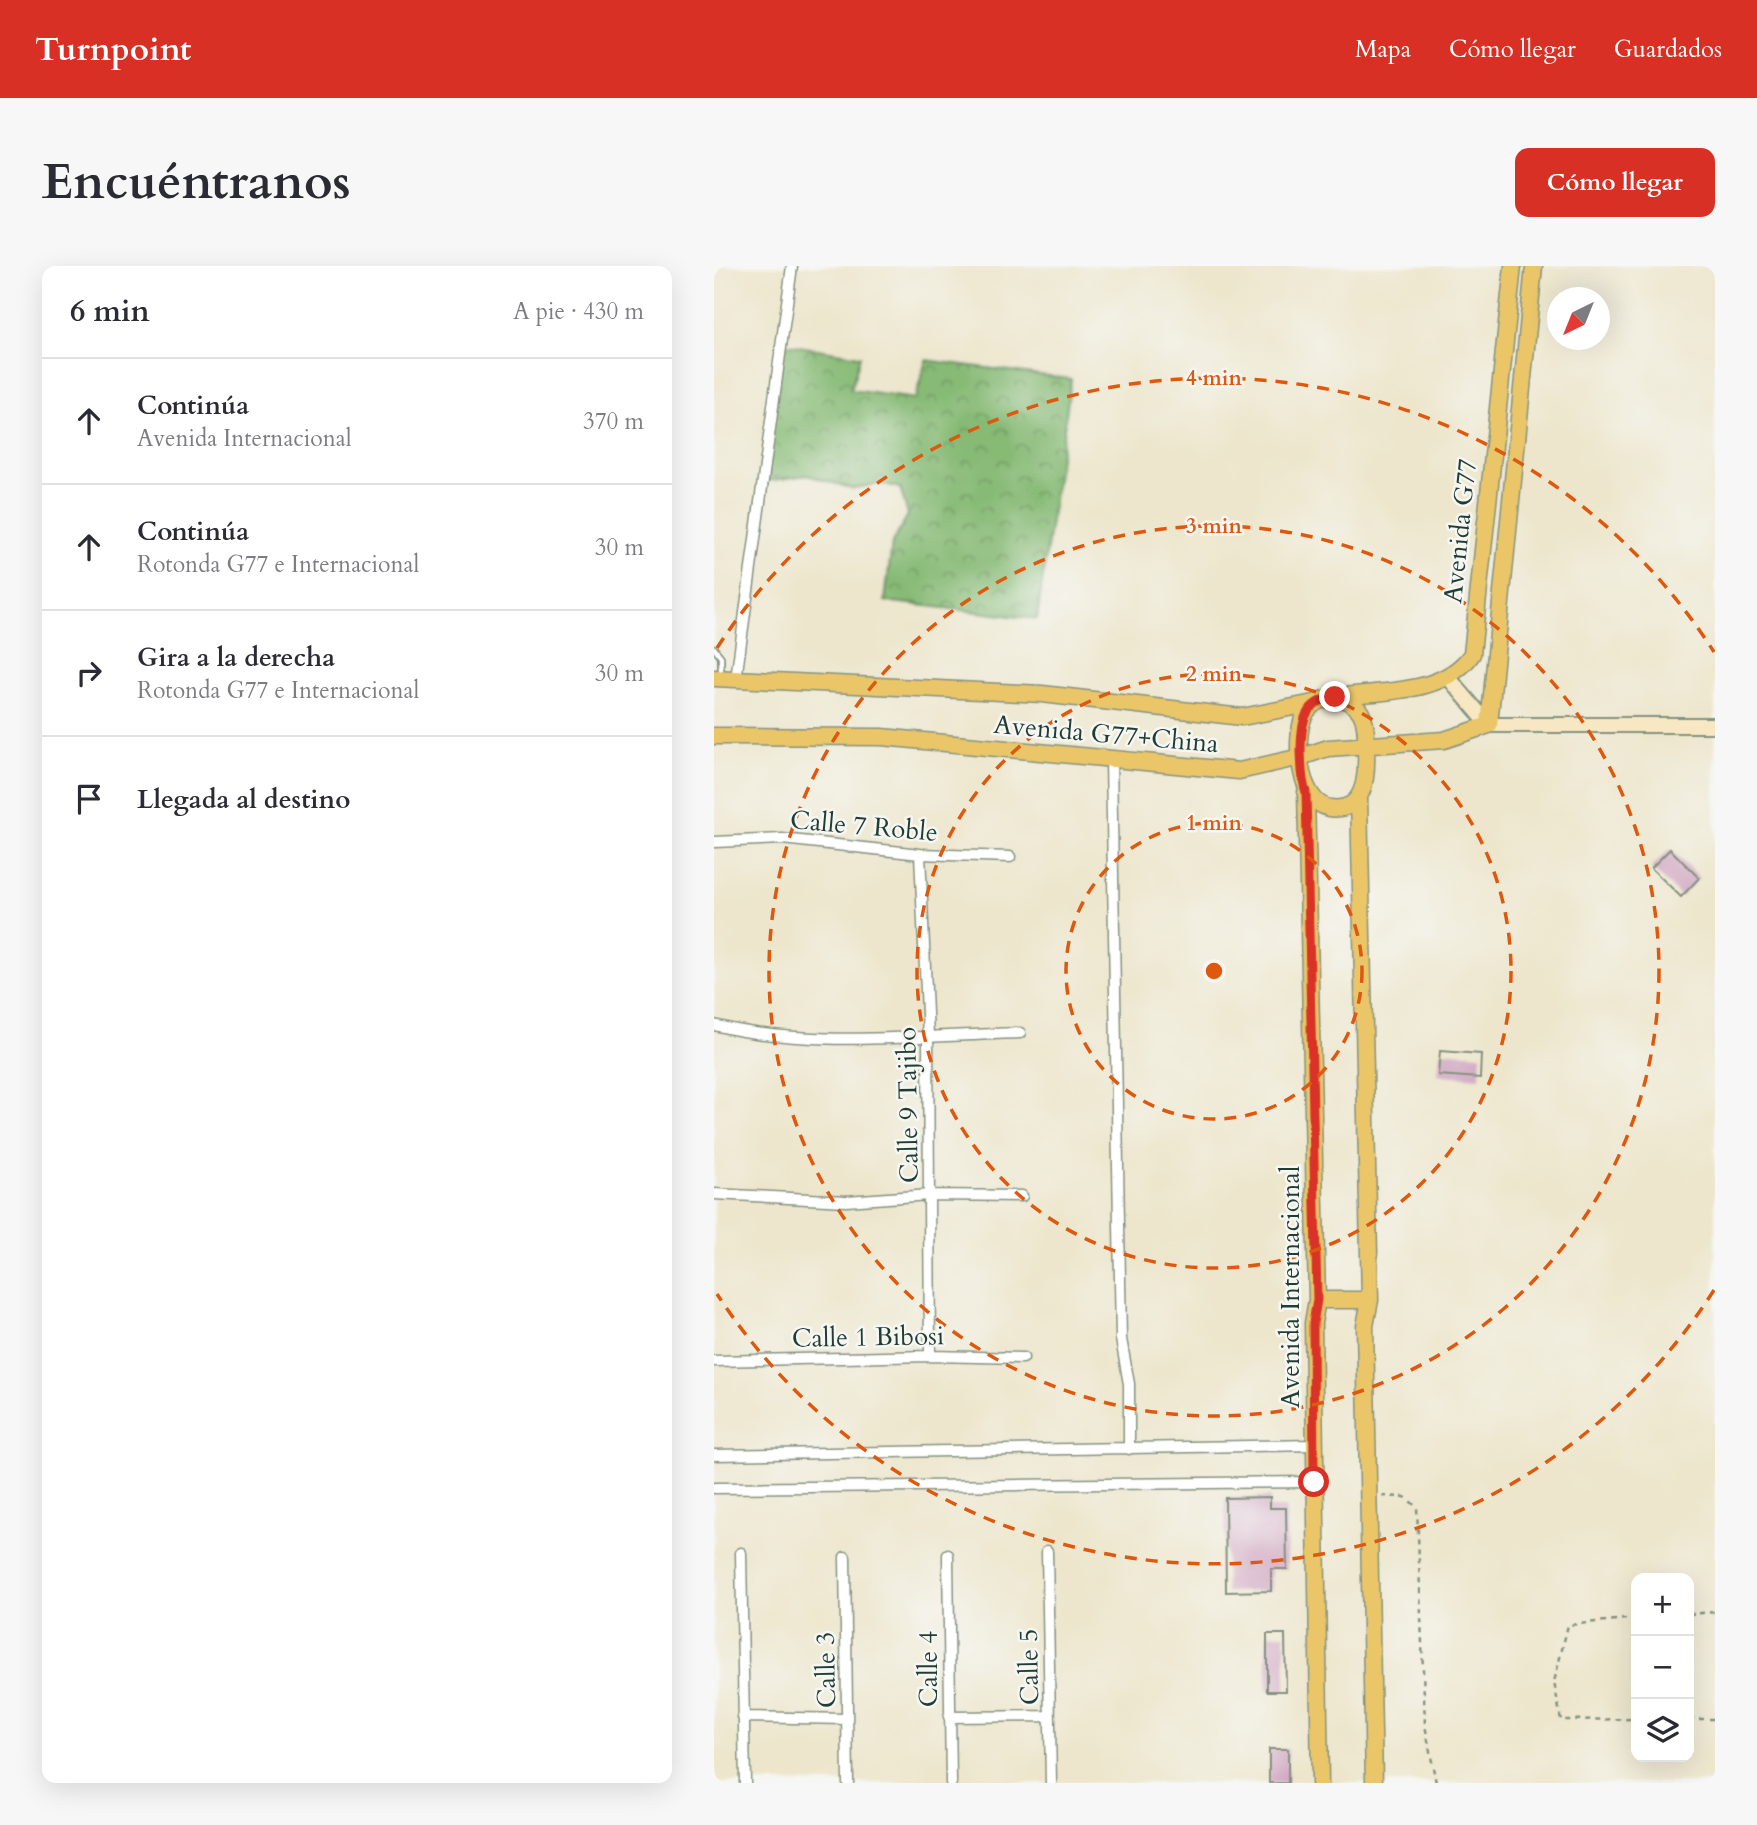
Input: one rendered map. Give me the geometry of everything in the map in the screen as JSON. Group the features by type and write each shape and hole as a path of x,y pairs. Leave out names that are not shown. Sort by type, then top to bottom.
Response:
{"main road":[{"name":"Avenida G77","path":"1335,697 1426,686 1448,677 1462,667 1472,654 1513,266"},
{"name":"Avenida G77","path":"1489,725 1534,266"},
{"name":"Avenida G77+China","path":"723,679 1042,694 1242,717 1335,697"},
{"path":"1335,697 1346,699 1362,714 1366,744 1367,776 1359,797 1370,1300 1365,1326 1374,1783"},
{"path":"1314,703 1302,721 1301,757 1306,792 1312,799 1329,808 1340,808 1359,797"},
{"name":"Avenida G77+China","path":"714,736 882,737 1111,761 1239,771 1328,748 1444,740 1489,725"},
{"name":"Avenida Internacional","path":"1306,792 1317,1300 1313,1323 1320,1783"},
{"path":"1317,1300 1370,1300"}],"street":[{"path":"723,679 792,266"},
{"path":"1448,677 1489,725 1715,725"},
{"path":"1111,761 1121,1339 1129,1384 1129,1449"},
{"name":"Calle 7 Roble","path":"714,842 782,839 920,854 1010,857"},
{"name":"Calle 9 Tajibo","path":"920,854 928,1036 930,1356"},
{"path":"714,1025 749,1034 928,1036 1020,1032"},
{"path":"714,1194 846,1201 930,1195 1022,1196"},
{"name":"Calle 1 Bibosi","path":"714,1361 930,1356 1023,1359"},
{"path":"714,1455 1315,1445"},
{"path":"714,1488 1314,1482"},
{"name":"Calle 5","path":"1047,1550 1051,1783"},
{"path":"741,1553 745,1783"},
{"name":"Calle 4","path":"948,1555 951,1783"},
{"name":"Calle 3","path":"845,1557 848,1783"},
{"path":"949,1717 1051,1716"},
{"path":"743,1717 847,1719"}],"lane":[{"path":"714,648 721,657 723,679"}],"path":[{"path":"1369,1496 1405,1497 1417,1507 1426,1725 1436,1783"},
{"path":"1694,1614 1715,1612"},
{"path":"1631,1619 1568,1625 1554,1682 1562,1720 1631,1719"},
{"path":"1694,1719 1715,1718"}],"green space":[{"path":"781,343 860,356 851,390 915,399 926,360 1071,379 1037,619 885,601 892,543 908,515 900,488 880,483 853,489 807,475 761,482"}],"building":[{"path":"1670,849 1699,878 1681,897 1651,868"},
{"path":"1440,1051 1481,1054 1480,1078 1438,1075"},
{"path":"1270,1497 1270,1508 1286,1508 1287,1569 1271,1569 1271,1591 1226,1592 1225,1498"},
{"path":"1267,1634 1285,1634 1286,1691 1267,1691"},
{"path":"1269,1749 1288,1749 1288,1783 1269,1783"}],"route":[{"path":"1314,1482 1313,1323 1317,1300 1306,792 1303,783 1301,731 1306,711 1324,698 1335,697"}]}
